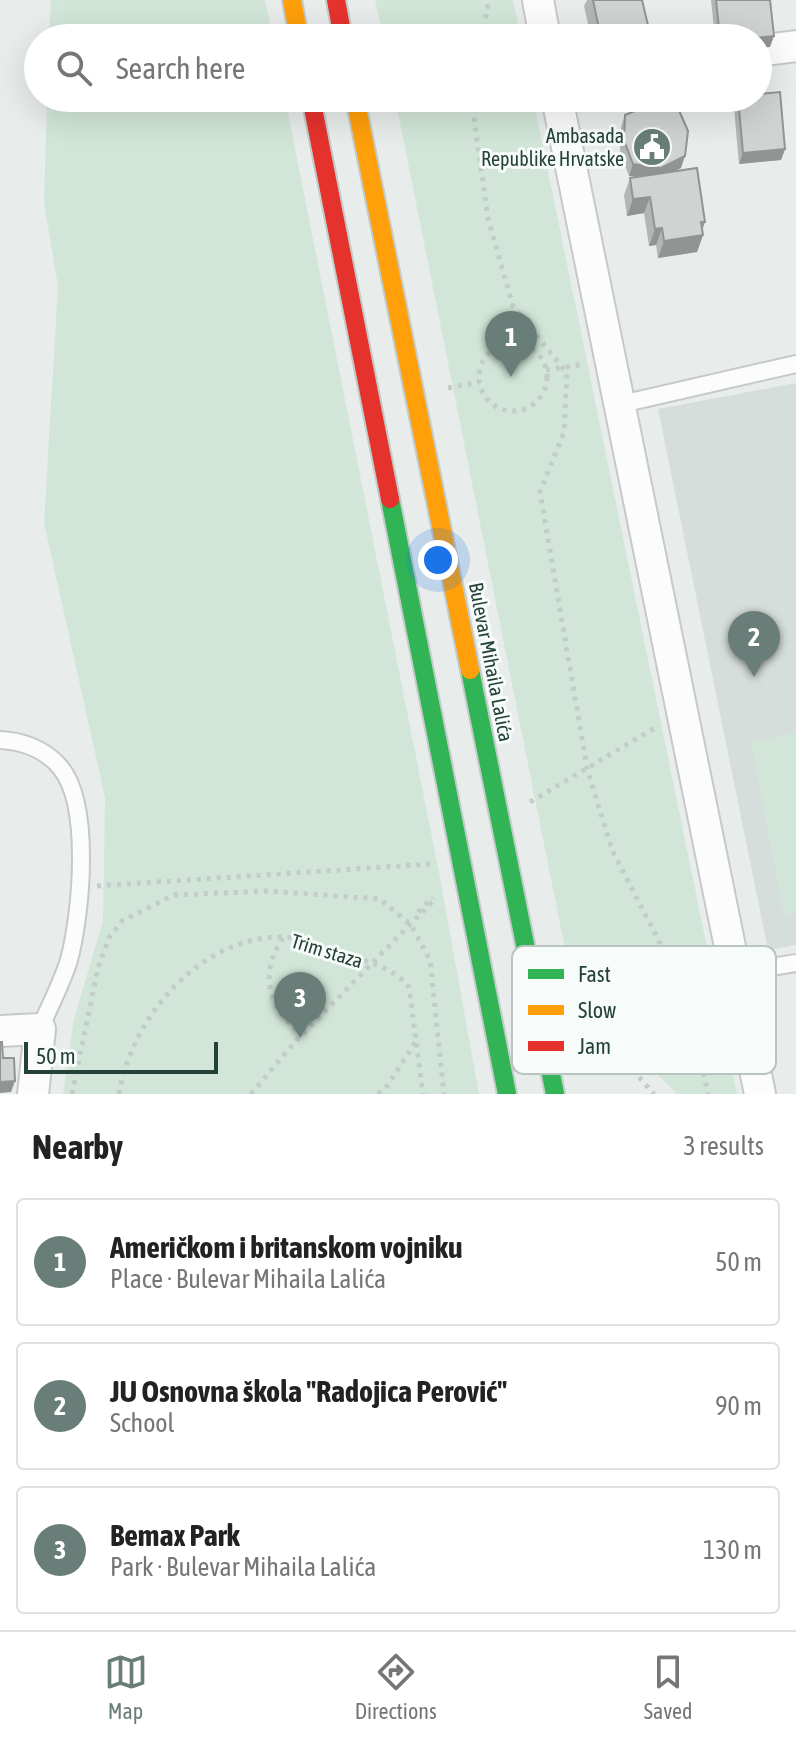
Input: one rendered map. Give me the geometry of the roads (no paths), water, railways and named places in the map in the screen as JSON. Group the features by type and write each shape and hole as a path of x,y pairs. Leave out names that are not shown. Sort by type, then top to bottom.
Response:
{"main road":[{"path":"292,0 296,24"},
{"path":"336,0 340,24"},
{"path":"314,112 507,1094"},
{"name":"Bulevar Mihaila Lalića","path":"358,112 525,946"},
{"name":"Bulevar Mihaila Lalića","path":"551,1074 555,1094"}],"street":[{"path":"538,0 542,24"},
{"path":"772,49 796,46"},
{"path":"560,112 730,946"},
{"path":"0,1031 40,1029 33,1094"},
{"path":"756,1074 760,1094"}],"lane":[{"path":"617,405 796,364"},
{"path":"0,740 15,741 40,750 60,766 69,781 79,813 80,887 69,960 40,1029"},
{"path":"776,966 796,963"}],"place":[{"name":"Ambasada Republike Hrvatske","path":"652,147"},
{"name":"Američkom i britanskom vojniku","path":"511,377"},
{"name":"JU Osnovna škola \"Radojica Perović\"","path":"754,677"},
{"name":"Bemax Park","path":"300,1038"}]}
